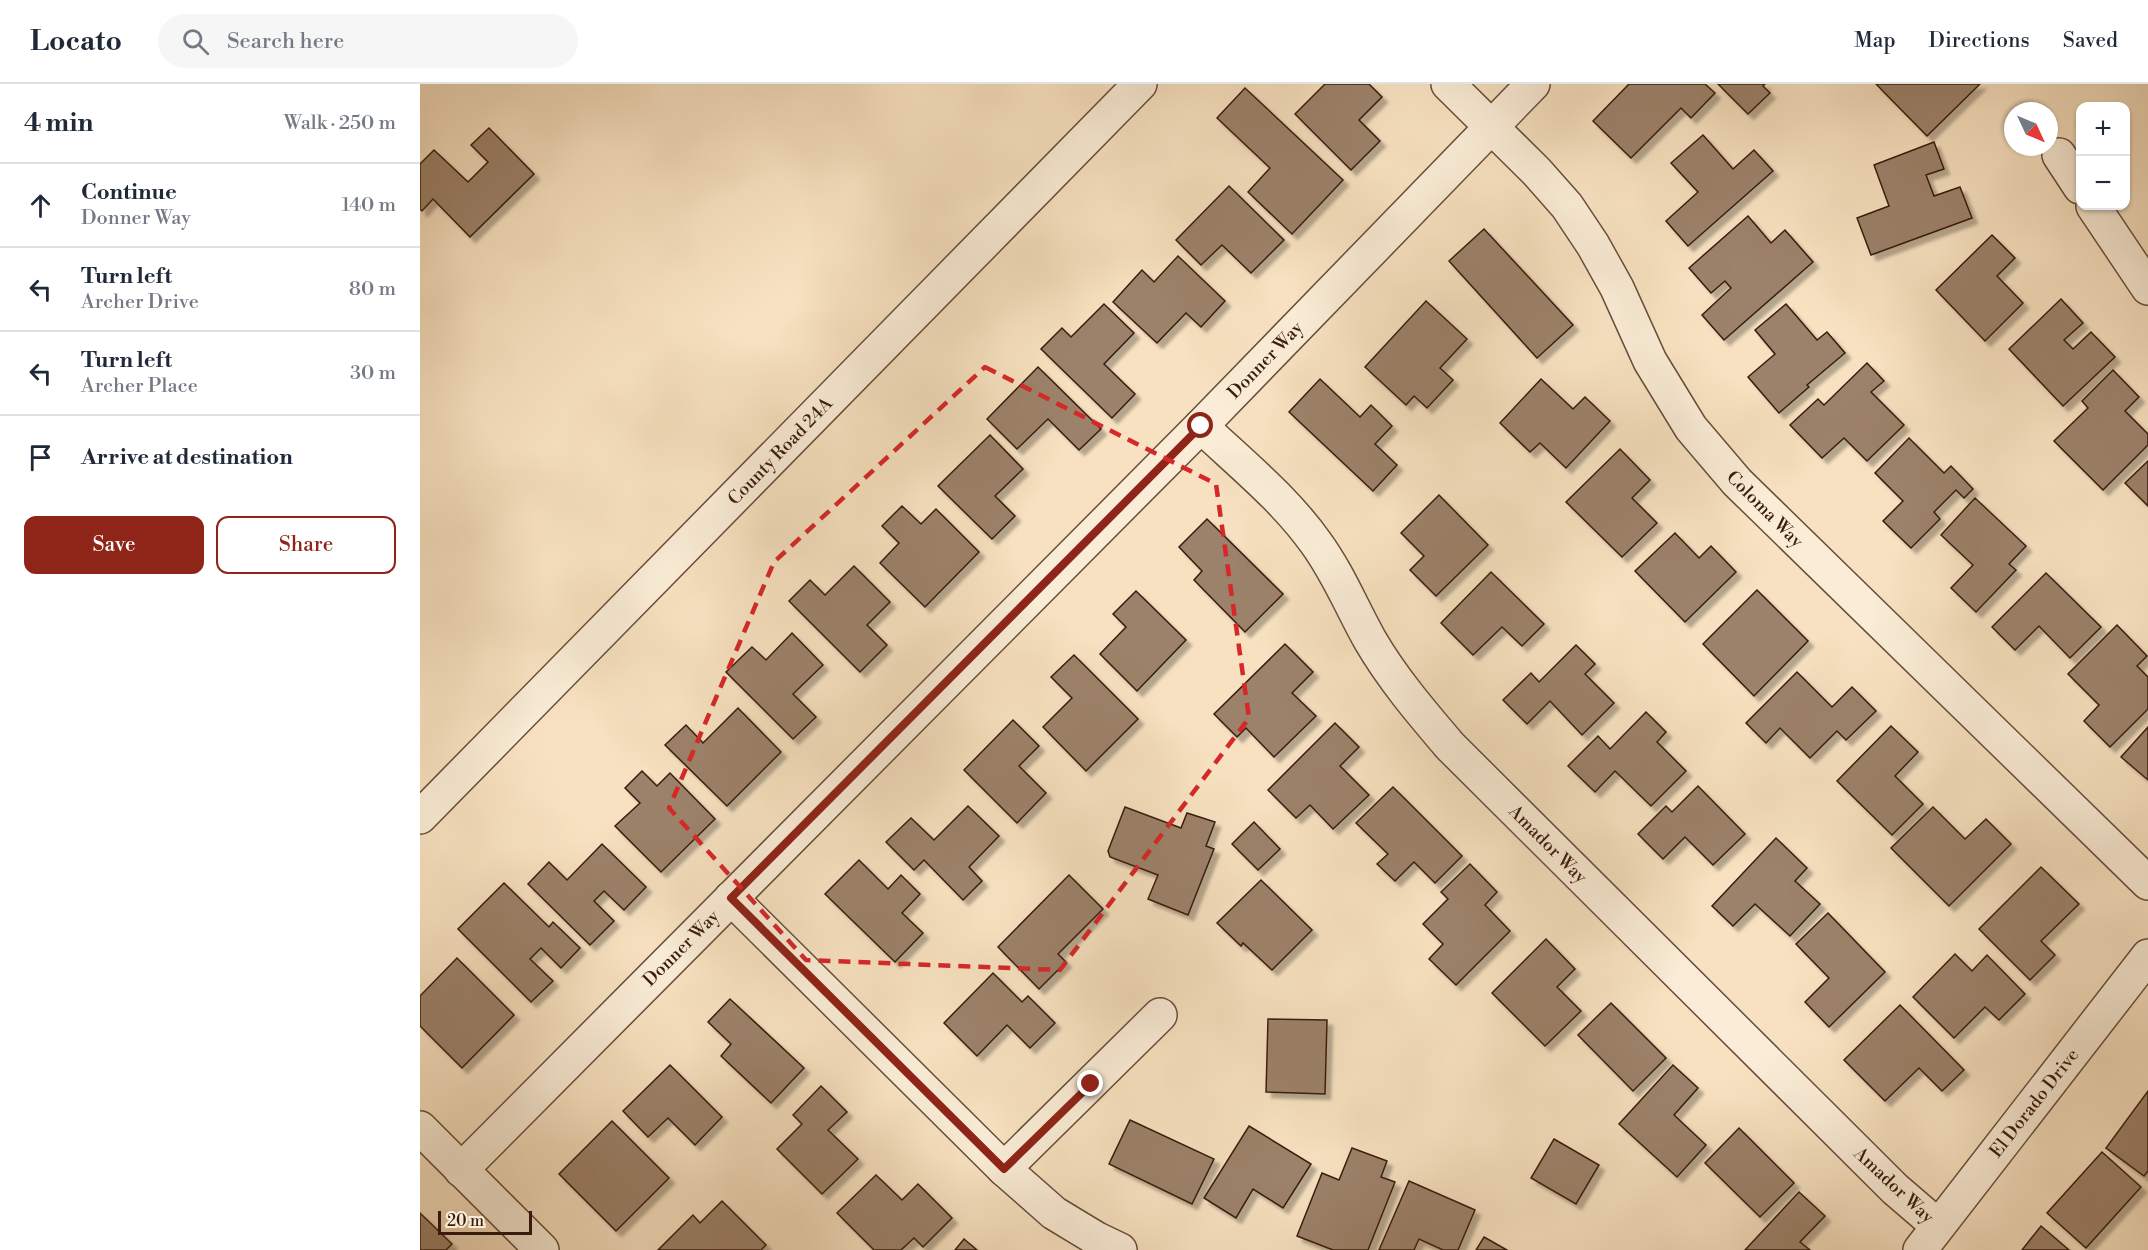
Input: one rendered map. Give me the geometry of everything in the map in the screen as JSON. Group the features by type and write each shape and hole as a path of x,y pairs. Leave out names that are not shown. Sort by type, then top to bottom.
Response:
{"street":[{"name":"County Road 24A","path":"420,818 1140,84"},
{"name":"Coloma Way","path":"1448,84 1536,171 1567,206 1593,245 1617,288 1650,361 1685,418 1737,482 2148,883"},
{"name":"Donner Way","path":"461,1170 1201,426 1533,84"},
{"path":"2059,155 2076,181"},
{"path":"2096,210 2148,288"},
{"name":"Amador Way","path":"1201,426 1287,509 1316,543 1339,580 1371,642 1411,700 1450,746 1895,1189 1929,1238"},
{"path":"731,898 1004,1169 1054,1213 1120,1250"},
{"name":"El Dorado Drive","path":"1929,1238 2148,956"},
{"path":"1004,1169 1160,1015"},
{"path":"420,1128 542,1250"}],"highlighted area":[{"path":"985,367 1216,484 1249,718 1060,970 806,960 669,808 774,562"}],"building":[{"path":"1325,84 1369,84 1382,97 1359,120 1380,141 1351,170 1295,114"},
{"path":"1629,84 1705,84 1715,93 1691,118 1681,108 1631,158 1593,121"},
{"path":"1718,84 1765,84 1763,86 1770,93 1748,114"},
{"path":"1876,84 1980,84 1927,136"},
{"path":"1245,88 1343,180 1292,234 1248,192 1270,168 1217,118"},
{"path":"489,128 534,174 470,237 433,199 422,211 420,209 420,164 434,150 468,182 488,162 471,145"},
{"path":"1703,135 1733,169 1754,150 1773,171 1688,246 1666,221 1698,192 1671,163"},
{"path":"1934,142 1944,169 1926,175 1934,196 1960,187 1972,218 1871,255 1857,218 1889,206 1874,165"},
{"path":"1229,186 1284,240 1251,273 1222,245 1201,265 1176,240"},
{"path":"1748,216 1771,243 1785,230 1813,262 1724,340 1702,315 1731,288 1725,281 1711,293 1689,268"},
{"path":"1484,229 1573,325 1537,358 1449,261"},
{"path":"1992,235 2015,258 1997,276 2023,303 1985,341 1936,290"},
{"path":"1178,256 1225,301 1201,327 1186,313 1157,343 1113,302 1142,270 1154,282"},
{"path":"2061,299 2083,323 2064,340 2073,349 2091,332 2115,357 2063,406 2009,349"},
{"path":"1426,301 1467,339 1440,368 1453,380 1427,408 1414,396 1406,405 1365,367"},
{"path":"1104,304 1134,333 1104,364 1135,394 1112,418 1041,349 1062,328 1071,337"},
{"path":"1786,304 1817,340 1827,332 1845,353 1807,385 1809,387 1779,413 1748,377 1775,354 1755,330"},
{"path":"1867,363 1884,381 1871,392 1904,425 1867,461 1844,438 1822,458 1790,425 1818,399 1824,405"},
{"path":"1038,367 1101,429 1079,450 1048,419 1017,449 987,419"},
{"path":"2113,370 2139,397 2125,411 2148,434 2148,445 2103,490 2054,441 2088,408 2082,401"},
{"path":"1320,379 1360,417 1371,405 1392,426 1375,444 1397,465 1373,491 1289,412"},
{"path":"1541,379 1573,409 1585,397 1610,421 1566,468 1540,443 1530,452 1500,423"},
{"path":"990,435 1023,469 995,496 1015,516 992,539 938,486"},
{"path":"1909,438 1944,473 1951,466 1973,489 1964,498 1956,490 1934,512 1940,519 1911,548 1883,521 1903,501 1875,473"},
{"path":"1620,449 1650,480 1632,498 1657,523 1622,557 1566,502"},
{"path":"2148,461 2148,506 2125,483"},
{"path":"1439,495 1488,545 1436,596 1410,570 1424,556 1401,533"},
{"path":"1975,498 2026,546 2009,564 2016,570 1976,612 1951,588 1973,565 1941,535"},
{"path":"902,506 921,524 936,509 979,552 925,607 880,563 899,543 882,526"},
{"path":"1207,519 1283,594 1245,632 1194,580 1202,571 1179,547"},
{"path":"1675,533 1699,558 1711,546 1736,572 1685,622 1635,571"},
{"path":"854,566 890,602 867,625 887,645 860,672 789,601 810,580 825,595"},
{"path":"1491,572 1544,624 1522,646 1502,627 1473,655 1441,623"},
{"path":"2046,573 2101,627 2070,658 2039,626 2015,650 1992,627"},
{"path":"1757,590 1808,641 1754,696 1703,644"},
{"path":"1136,591 1186,640 1137,691 1100,654 1126,627 1113,614"},
{"path":"2117,625 2147,656 2137,666 2148,677 2148,709 2110,747 2084,721 2099,705 2068,674"},
{"path":"792,633 823,665 793,694 816,717 793,739 726,672 752,647 766,660"},
{"path":"1285,644 1313,672 1292,693 1316,716 1274,757 1246,728 1237,737 1214,714"},
{"path":"1576,645 1595,664 1585,674 1614,703 1582,735 1550,701 1527,724 1503,700 1531,673 1539,682"},
{"path":"1074,655 1138,719 1086,771 1043,727 1072,698 1051,677"},
{"path":"1797,672 1832,707 1852,687 1876,711 1846,740 1837,731 1810,758 1780,728 1766,743 1746,723"},
{"path":"738,708 781,752 727,806 665,745 686,725 703,743"},
{"path":"1646,712 1666,732 1657,742 1686,771 1651,806 1615,771 1595,792 1568,766 1598,736 1610,749"},
{"path":"1013,720 1039,746 1019,766 1046,793 1017,823 964,770"},
{"path":"1335,723 1359,747 1340,766 1369,795 1333,829 1310,805 1296,818 1268,790"},
{"path":"1891,726 1918,752 1895,776 1923,804 1892,835 1837,781"},
{"path":"2148,727 2148,780 2121,757"},
{"path":"642,771 657,786 670,773 715,819 661,872 615,826 640,803 625,788"},
{"path":"1698,786 1745,834 1713,865 1685,837 1663,859 1638,834 1666,806 1672,812"},
{"path":"1393,787 1462,856 1435,883 1414,862 1395,881 1377,864 1388,854 1356,823"},
{"path":"968,806 999,836 969,867 982,881 963,900 924,860 914,870 886,842 911,818 934,840"},
{"path":"1125,807 1181,828 1187,813 1215,822 1206,846 1214,849 1188,915 1148,899 1158,875 1110,857 1108,851"},
{"path":"1933,807 1965,839 1986,819 2011,844 1949,906 1891,848"},
{"path":"1254,822 1280,849 1258,870 1232,844"},
{"path":"1776,838 1807,868 1795,881 1820,904 1790,936 1755,904 1733,926 1712,906"},
{"path":"602,844 646,887 624,910 604,891 594,901 614,921 590,945 528,884 549,862 567,880"},
{"path":"859,860 888,889 901,875 920,894 902,913 923,933 895,962 825,894"},
{"path":"1470,864 1497,892 1485,905 1510,931 1456,985 1429,959 1443,944 1423,924 1448,899 1441,892"},
{"path":"2041,867 2079,904 2041,941 2055,955 2030,980 1979,929"},
{"path":"1069,875 1103,909 1058,954 1066,962 1039,989 998,947"},
{"path":"1261,880 1312,930 1272,970 1243,943 1241,946 1217,923"},
{"path":"504,883 549,927 553,922 580,948 561,968 541,948 530,959 553,981 531,1002 458,929"},
{"path":"1828,913 1885,972 1829,1027 1805,1002 1829,978 1796,944"},
{"path":"1546,939 1575,969 1557,987 1581,1011 1545,1046 1492,993"},
{"path":"1955,954 1972,971 1987,955 2025,994 1999,1020 1985,1007 1954,1038 1913,997"},
{"path":"457,958 514,1015 462,1068 420,1026 420,996"},
{"path":"993,973 1022,1002 1028,996 1055,1023 1030,1048 1007,1025 977,1056 944,1023"},
{"path":"730,999 804,1068 771,1103 721,1056 731,1044 708,1022"},
{"path":"1611,1003 1666,1058 1633,1091 1578,1035"},
{"path":"1900,1005 1964,1070 1942,1091 1919,1068 1885,1101 1844,1060"},
{"path":"1268,1019 1327,1020 1325,1094 1266,1092"},
{"path":"670,1065 722,1117 695,1145 668,1118 648,1137 623,1111"},
{"path":"1673,1065 1698,1088 1674,1115 1706,1145 1677,1177 1619,1124"},
{"path":"821,1086 847,1112 828,1130 858,1159 822,1194 777,1149 802,1124 793,1115"},
{"path":"2148,1091 2148,1171 2144,1176 2106,1148"},
{"path":"1130,1120 1214,1159 1192,1204 1109,1164"},
{"path":"612,1121 669,1178 616,1231 559,1174"},
{"path":"1249,1126 1311,1164 1283,1208 1253,1189 1236,1218 1204,1198"},
{"path":"1739,1128 1794,1183 1760,1217 1705,1163"},
{"path":"1554,1139 1599,1165 1576,1204 1531,1178"},
{"path":"1352,1148 1387,1161 1381,1177 1395,1182 1368,1250 1333,1250 1297,1236 1322,1173 1339,1180"},
{"path":"2102,1152 2141,1187 2086,1248 2047,1213"},
{"path":"876,1175 902,1200 918,1184 952,1218 923,1247 914,1238 901,1250 874,1250 837,1213"},
{"path":"1409,1181 1475,1210 1458,1250 1443,1250 1419,1239 1414,1250 1379,1250"},
{"path":"1799,1192 1825,1216 1800,1242 1810,1250 1745,1250"},
{"path":"722,1201 766,1245 761,1250 658,1250 693,1215 700,1223"},
{"path":"420,1213 452,1244 446,1250 420,1250"},
{"path":"2041,1226 2069,1250 2022,1250"},
{"path":"1484,1237 1507,1250 1476,1250"},
{"path":"964,1239 977,1250 955,1250"}],"route":[{"path":"1091,1084 1004,1169 731,898 1201,426"}]}
